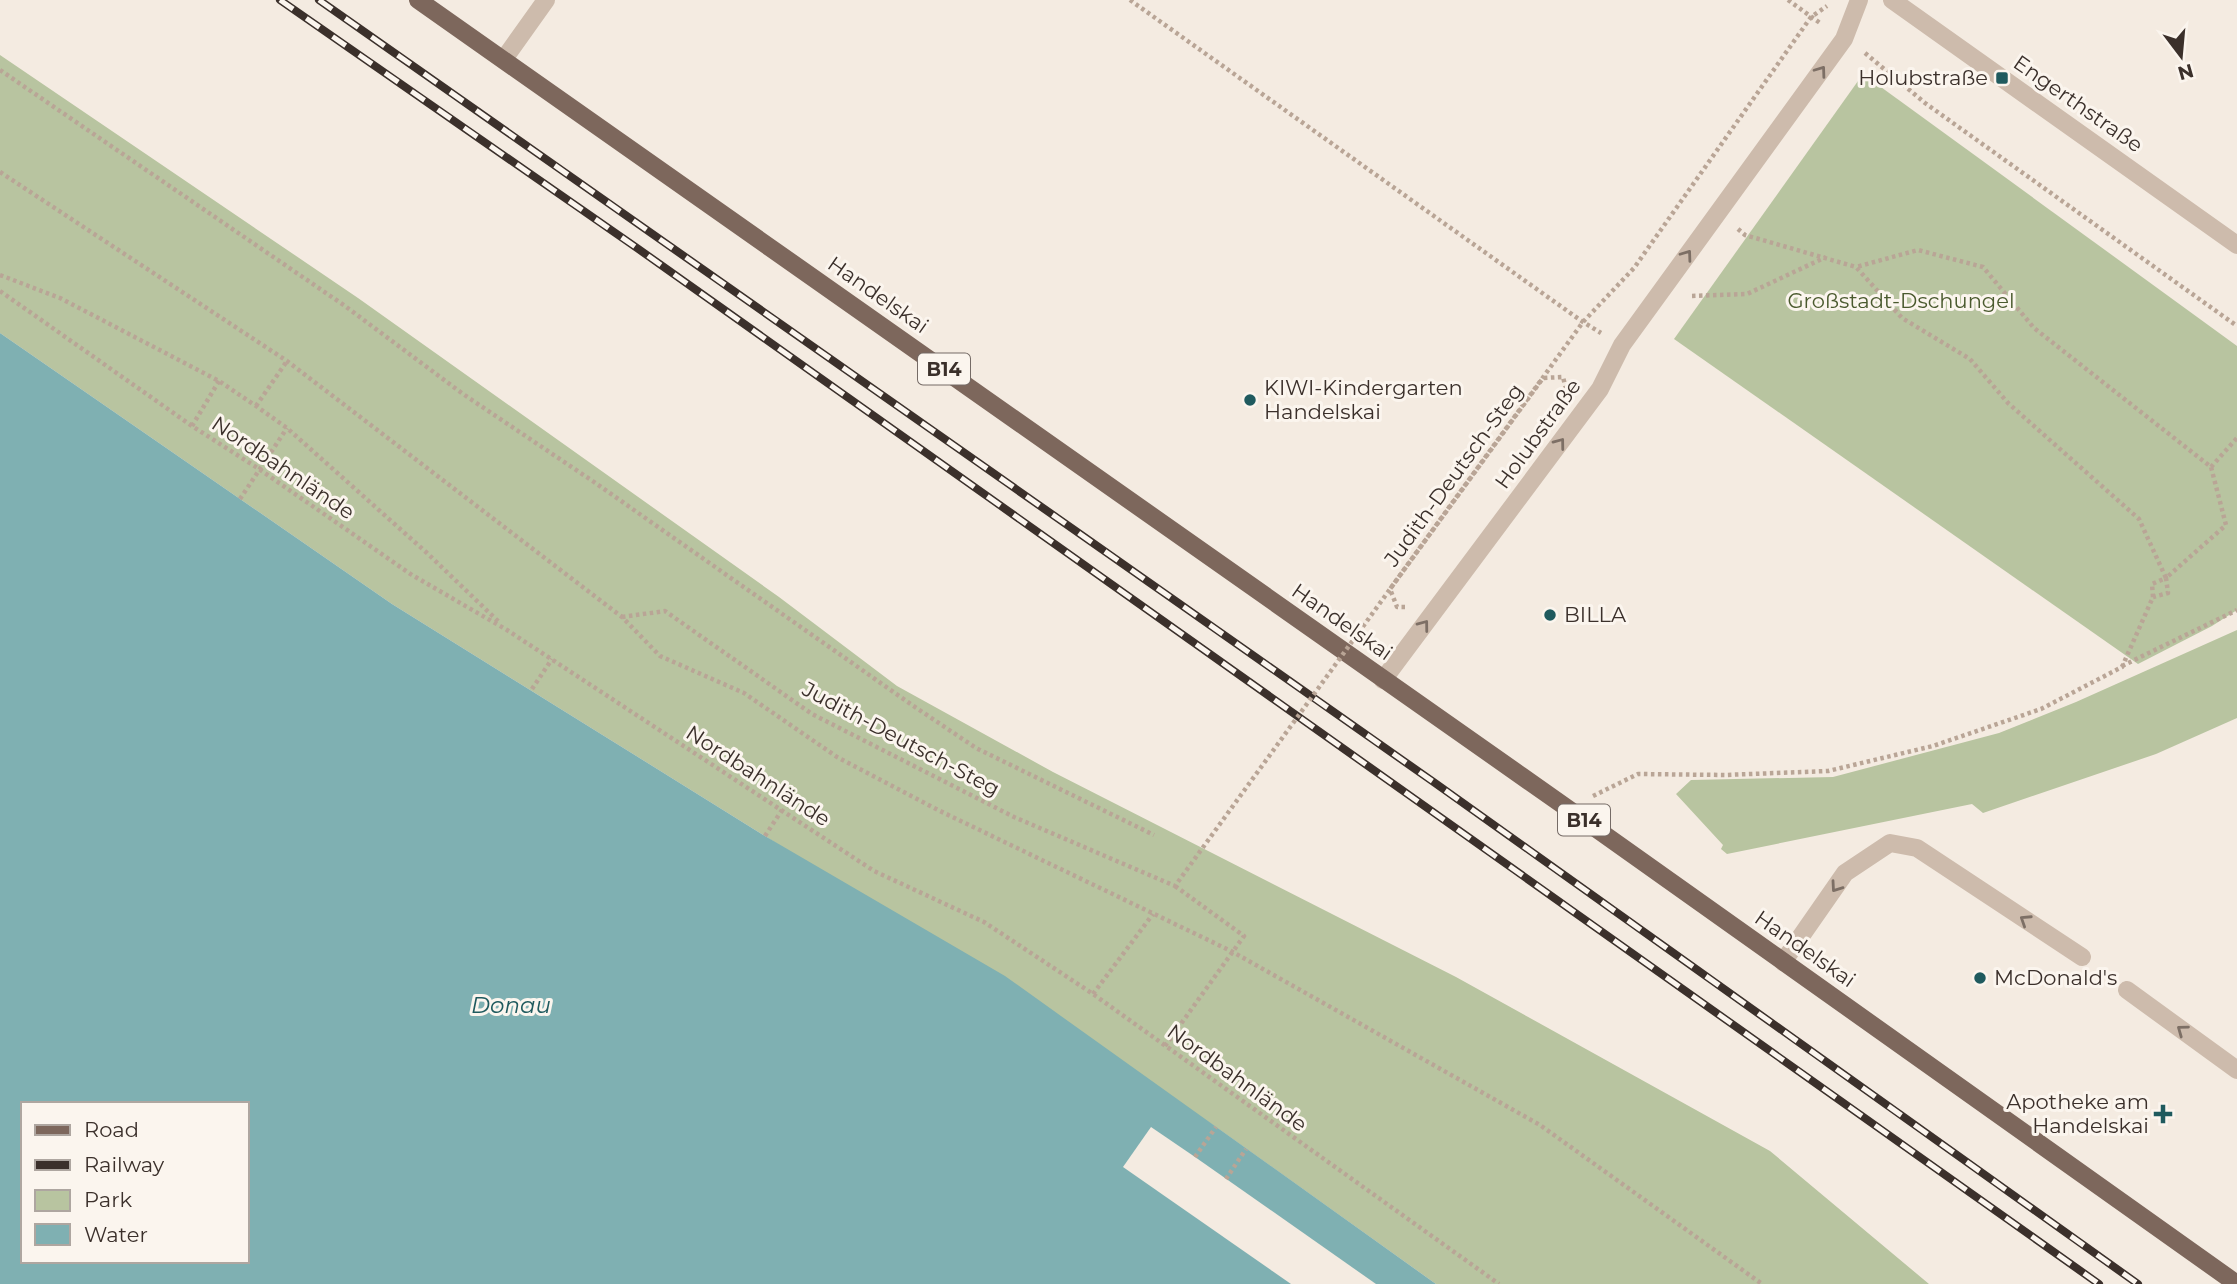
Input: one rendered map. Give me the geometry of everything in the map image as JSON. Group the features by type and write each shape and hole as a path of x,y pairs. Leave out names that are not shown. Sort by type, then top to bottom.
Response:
{"main road":[{"name":"Handelskai","path":"418,0 1567,808 2237,1284"}],"street":[{"path":"504,59 546,0"},
{"name":"Holubstraße","path":"1383,680 1600,389 1622,345 1844,39 1859,0"},
{"name":"Engerthstraße","path":"1892,0 2237,245"},
{"path":"1783,962 1845,873 1890,843 1917,848 2082,957"},
{"path":"2127,990 2237,1070"}],"path":[{"path":"1130,0 1583,322 1634,268 1811,17 1837,0"},
{"path":"1788,0 1879,62 1925,103 2237,326"},
{"path":"0,69 345,306 463,394 976,748 1154,835"},
{"path":"0,172 287,361 622,617 660,656 744,693 837,757 938,810 1231,951 1540,1125 1762,1284"},
{"path":"1719,210 1745,235 1856,267 1902,318 1970,359 2008,403 2138,519 2165,578 2168,593 2153,597"},
{"path":"1856,267 1918,250 1983,267 2034,328 2211,467 2227,525 2165,578 2152,584 2153,597 2122,667"},
{"path":"1657,298 1747,294 1826,257"},
{"path":"0,275 60,298 219,382 256,406 287,428 427,553 507,630"},
{"name":"Nordbahnlände","path":"0,291 192,426 260,469 412,575 507,630 874,871 984,922 1093,994 1499,1284"},
{"name":"Judith-Deutsch-Steg","path":"1415,607 1397,607 1390,589 1583,322"},
{"path":"256,406 287,361"},
{"name":"Judith-Deutsch-Steg","path":"1175,886 1543,378 1563,377 1568,397 1560,408"},
{"path":"192,426 219,382"},
{"path":"240,499 287,428"},
{"path":"2211,467 2237,438"},
{"path":"1567,808 1638,774 1726,775 1828,771 1933,746 2041,709 2237,610"},
{"name":"Judith-Deutsch-Steg","path":"622,617 665,611 812,714 1014,817 1175,886 1244,936 1231,951"},
{"path":"532,689 552,659"},
{"path":"765,835 782,810"},
{"path":"1093,994 1153,914"},
{"path":"1165,1046 1231,951"},
{"path":"1195,1157 1216,1127"},
{"path":"1226,1179 1246,1149"}],"green space":[{"path":"0,55 358,298 779,597 897,686 1053,772 1456,977 1770,1151 1929,1284 1436,1284 1216,1127 765,836 392,604 0,333"},
{"name":"Großstadt-Dschungel","path":"1863,74 2237,346 2237,610 2138,664 1674,339"},
{"path":"2237,630 2237,718 2156,754 1983,813 1972,804 1727,854 1721,849 1723,845 1676,794 1691,780 1833,777 1999,733 2076,702"}],"water":[{"name":"Donau","path":"0,333 392,604 765,836 1005,976 1436,1284 0,1284"}],"pier":[{"path":"1151,1127 1376,1284 1291,1284 1123,1167"}],"railway":[{"path":"280,0 637,248 2099,1284"},
{"path":"319,0 1435,783 2138,1284"}],"place":[{"name":"Holubstraße","path":"2002,78"},
{"name":"KIWI-Kindergarten Handelskai","path":"1250,400"},
{"name":"BILLA","path":"1550,615"},
{"name":"McDonald's","path":"1980,978"},
{"name":"Apotheke am Handelskai","path":"2163,1114"}]}
